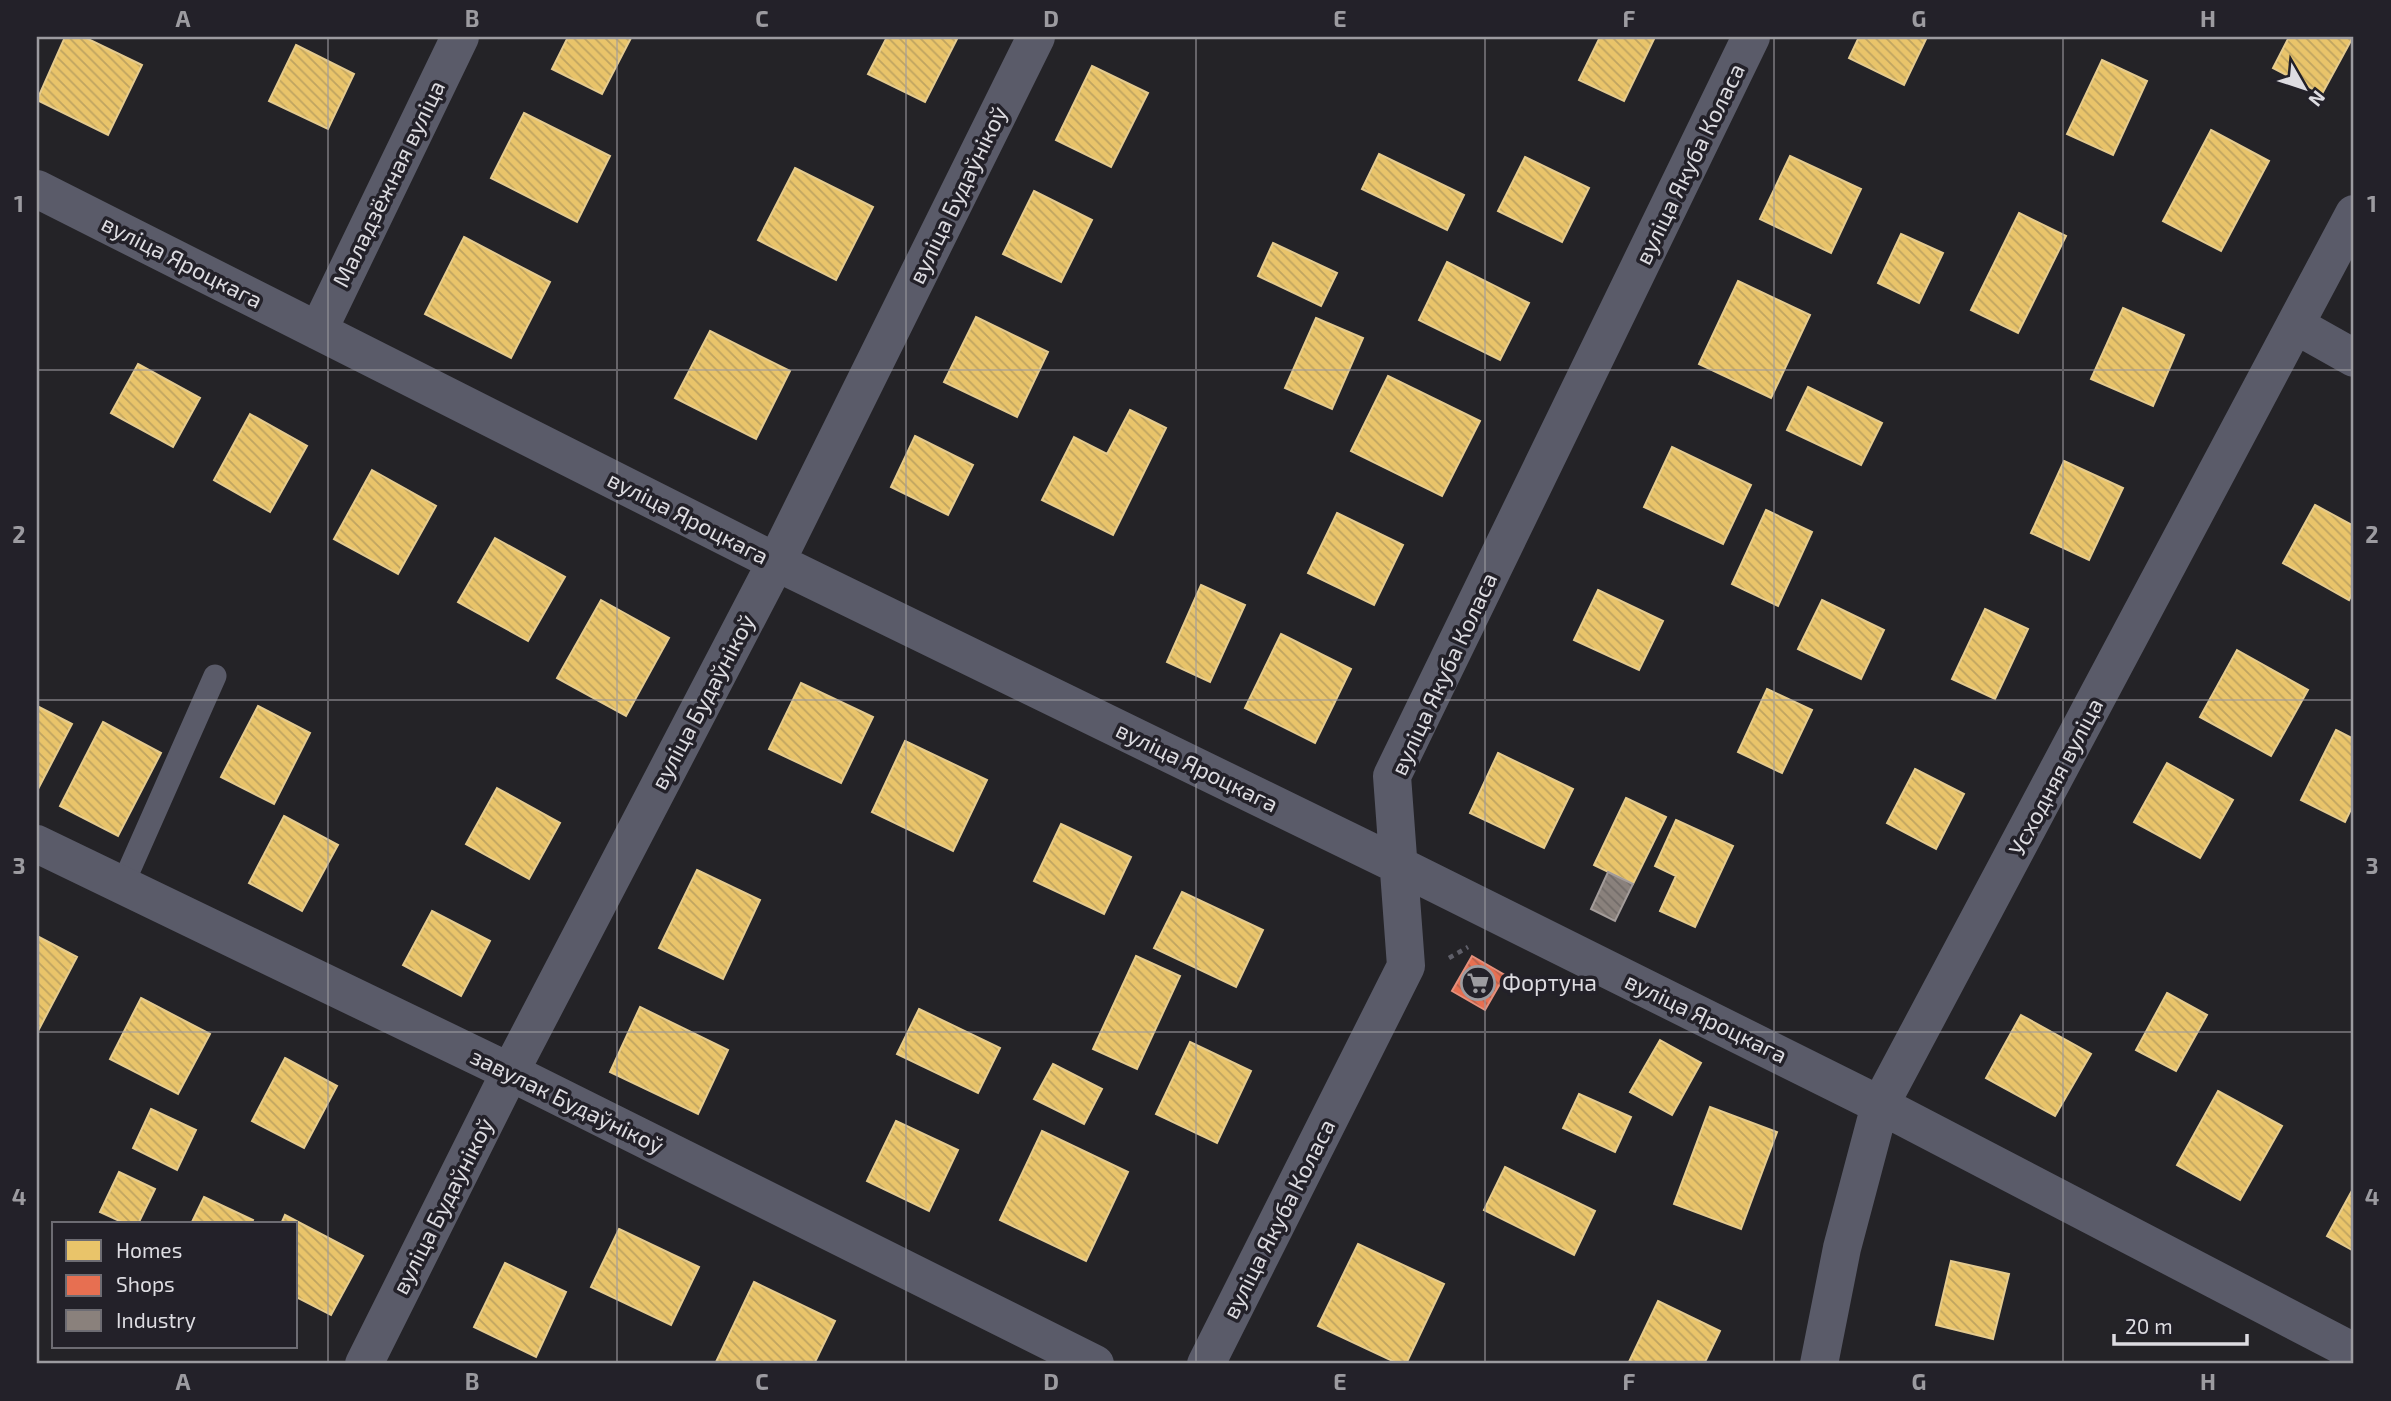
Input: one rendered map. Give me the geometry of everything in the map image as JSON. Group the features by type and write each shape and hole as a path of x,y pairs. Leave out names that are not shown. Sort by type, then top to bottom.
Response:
{"street":[{"name":"Маладзёжная вуліца","path":"318,331 460,37"},
{"name":"вуліца Будаўнікоў","path":"364,1364 510,1072 776,562 1036,37"},
{"name":"вуліца Якуба Коласа","path":"1206,1364 1406,966 1392,776 1751,37"},
{"name":"вуліца Яроцкага","path":"37,189 776,562 1400,866 1880,1105 2354,1352"},
{"name":"Усходняя вуліца","path":"1819,1364 1842,1248 1880,1105 2297,326 2354,214"},
{"path":"2297,326 2354,358"},
{"name":"завулак Будаўнікоў","path":"37,844 510,1072 1096,1364"}],"lane":[{"path":"122,886 215,676"}],"building: Homes":[{"path":"65,37 84,37 142,65 108,135 37,100"},
{"path":"568,37 631,38 602,94 552,69"},
{"path":"887,37 958,37 925,102 868,74"},
{"path":"1600,37 1655,37 1624,101 1579,80"},
{"path":"1859,37 1927,37 1904,85 1849,58"},
{"path":"2289,37 2353,37 2322,94 2273,68"},
{"path":"296,45 354,74 328,129 269,101"},
{"path":"2102,60 2147,81 2113,155 2067,134"},
{"path":"1092,66 1148,93 1111,167 1056,140"},
{"path":"524,113 610,156 577,222 491,178"},
{"path":"2211,130 2269,161 2221,251 2163,221"},
{"path":"1379,154 1464,195 1447,230 1362,189"},
{"path":"1790,156 1861,189 1831,253 1760,219"},
{"path":"1525,157 1589,188 1562,242 1498,211"},
{"path":"795,168 873,207 836,280 758,240"},
{"path":"1034,191 1092,220 1061,282 1003,254"},
{"path":"2019,213 2066,236 2018,333 1971,310"},
{"path":"1901,234 1943,253 1919,303 1878,283"},
{"path":"464,237 550,282 511,358 425,314"},
{"path":"1273,243 1337,273 1321,306 1258,276"},
{"path":"1447,262 1529,303 1500,360 1419,320"},
{"path":"1738,281 1810,315 1771,398 1699,364"},
{"path":"2123,308 2184,335 2153,406 2091,379"},
{"path":"976,317 1048,352 1017,417 944,382"},
{"path":"1316,318 1363,338 1332,409 1285,388"},
{"path":"710,331 790,371 756,439 675,398"},
{"path":"138,364 200,398 173,447 111,413"},
{"path":"1388,376 1480,421 1442,496 1351,451"},
{"path":"1808,387 1882,423 1861,465 1787,430"},
{"path":"1130,410 1166,428 1113,535 1042,500 1074,437 1107,454"},
{"path":"250,414 307,446 270,512 214,480"},
{"path":"915,436 973,465 948,515 891,487"},
{"path":"1672,447 1751,485 1723,544 1644,507"},
{"path":"2064,461 2123,488 2089,560 2031,533"},
{"path":"372,470 436,506 398,574 334,539"},
{"path":"2315,505 2354,526 2354,590 2349,600 2283,563"},
{"path":"1766,510 1812,532 1778,606 1732,584"},
{"path":"1337,513 1403,545 1374,605 1308,573"},
{"path":"495,538 565,577 528,641 458,602"},
{"path":"1201,585 1245,605 1210,682 1167,662"},
{"path":"1598,590 1663,621 1639,670 1574,640"},
{"path":"601,600 669,638 626,716 557,678"},
{"path":"1822,600 1884,630 1861,679 1798,649"},
{"path":"1985,609 2028,629 1995,699 1952,679"},
{"path":"1281,634 1351,669 1315,743 1245,708"},
{"path":"2237,650 2308,690 2271,756 2200,717"},
{"path":"801,683 873,717 841,783 769,749"},
{"path":"1767,689 1812,710 1782,773 1738,752"},
{"path":"37,706 72,724 37,791"},
{"path":"258,706 310,733 274,804 221,777"},
{"path":"103,722 161,753 118,836 60,806"},
{"path":"2336,730 2354,739 2354,803 2345,822 2301,800"},
{"path":"905,741 987,780 953,851 872,812"},
{"path":"1498,753 1573,789 1544,848 1470,813"},
{"path":"2167,763 2233,800 2200,858 2134,822"},
{"path":"1915,769 1964,794 1936,849 1887,823"},
{"path":"497,788 560,823 529,879 466,844"},
{"path":"1626,798 1666,817 1633,884 1594,865"},
{"path":"284,816 338,845 302,911 249,883"},
{"path":"1676,820 1733,846 1695,927 1660,911 1676,876 1655,866"},
{"path":"1061,824 1131,857 1104,914 1034,881"},
{"path":"697,870 760,900 723,979 659,948"},
{"path":"1182,892 1263,930 1236,987 1154,948"},
{"path":"432,911 490,941 461,996 403,965"},
{"path":"37,936 77,957 38,1031 37,1030"},
{"path":"1136,956 1180,976 1137,1069 1093,1049"},
{"path":"2167,993 2207,1015 2176,1071 2136,1050"},
{"path":"141,998 210,1034 178,1094 110,1059"},
{"path":"640,1007 728,1050 698,1114 610,1072"},
{"path":"919,1009 1000,1048 978,1093 897,1054"},
{"path":"2021,1015 2091,1054 2055,1116 1986,1078"},
{"path":"1660,1040 1701,1063 1672,1115 1630,1092"},
{"path":"1190,1042 1251,1071 1217,1143 1156,1114"},
{"path":"285,1058 337,1086 304,1148 252,1121"},
{"path":"1053,1064 1102,1089 1084,1124 1034,1099"},
{"path":"2218,1091 2282,1126 2240,1200 2177,1165"},
{"path":"1579,1094 1631,1117 1615,1152 1563,1128"},
{"path":"1710,1107 1777,1132 1741,1229 1674,1204"},
{"path":"151,1109 196,1130 177,1170 133,1148"},
{"path":"896,1121 958,1150 929,1211 867,1181"},
{"path":"1042,1131 1128,1172 1086,1261 1000,1220"},
{"path":"1505,1167 1595,1211 1574,1255 1484,1210"},
{"path":"119,1172 155,1189 139,1222 122,1222 100,1212"},
{"path":"2354,1187 2354,1251 2327,1236"},
{"path":"204,1197 253,1220 252,1222 192,1222"},
{"path":"285,1215 363,1256 331,1315 298,1298 298,1222 282,1222"},
{"path":"619,1229 699,1267 671,1325 591,1287"},
{"path":"1358,1244 1444,1284 1406,1364 1399,1364 1318,1326"},
{"path":"1951,1261 2009,1274 1993,1339 1936,1325"},
{"path":"505,1263 566,1292 536,1357 474,1327"},
{"path":"754,1282 835,1321 814,1364 716,1362"},
{"path":"1658,1301 1720,1331 1704,1364 1628,1364"}],"building: Shops":[{"name":"Фортуна","path":"1472,956 1505,975 1485,1010 1452,991"}],"building: Industry":[{"path":"1608,872 1633,884 1615,921 1591,909"}],"place":[{"name":"Фортуна","path":"1478,983"}]}
